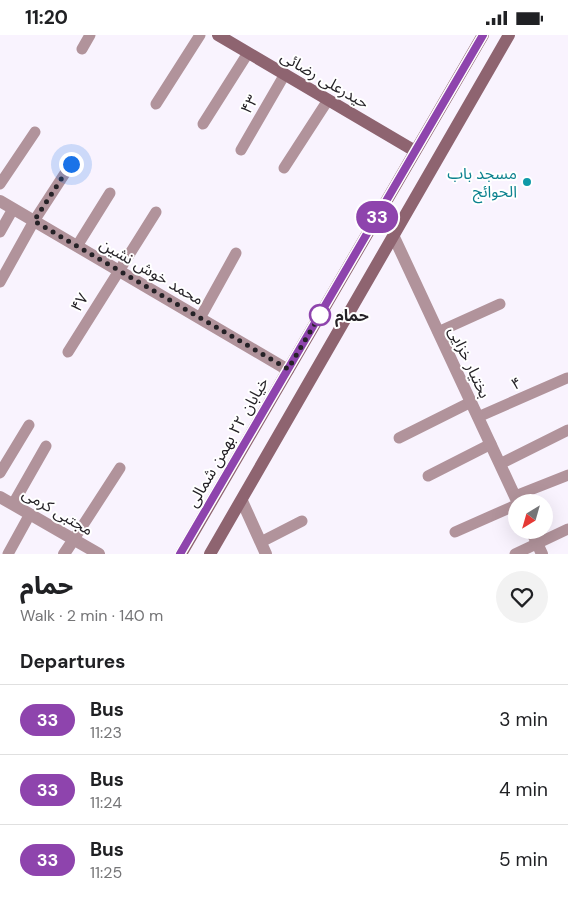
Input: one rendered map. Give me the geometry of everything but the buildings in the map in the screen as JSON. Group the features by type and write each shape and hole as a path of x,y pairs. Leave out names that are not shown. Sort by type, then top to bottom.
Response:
{"street":[{"name":"حیدرعلی رضائی","path":"218,35 415,151"},
{"name":"خیابان ۲۲ بهمن شمالی","path":"180,554 483,35"},
{"path":"210,554 509,35"},
{"name":"محمد خوش نشین","path":"0,201 288,369"},
{"name":"بختیار خزایی","path":"393,235 513,494"},
{"name":"مجتبی کرمی","path":"0,497 99,554"},
{"path":"242,501 263,548"},
{"path":"64,554 74,539"}],"lane":[{"path":"82,49 90,35"},
{"path":"156,104 200,35"},
{"path":"202,124 248,53"},
{"name":"۴۳","path":"241,150 284,74"},
{"path":"284,168 328,100"},
{"path":"0,184 35,132"},
{"path":"0,282 34,221 71,164"},
{"path":"77,246 110,193"},
{"path":"0,232 13,209"},
{"name":"۴۷","path":"68,352 156,212"},
{"path":"200,318 236,253"},
{"path":"438,332 500,304"},
{"name":"۴","path":"478,417 567,378"},
{"path":"399,438 471,402"},
{"path":"0,473 29,425"},
{"path":"500,464 568,431"},
{"path":"428,476 491,444"},
{"path":"14,504 46,446"},
{"path":"74,539 120,468"},
{"path":"530,494 568,475"},
{"path":"455,532 508,505"},
{"path":"8,554 30,514"},
{"path":"263,548 302,521"},
{"path":"515,554 539,549 568,529"}],"bus line":[{"name":"33","path":"180,554 483,35"}],"place":[{"name":"مسجد باب الحوائج","path":"527,182"},
{"name":"حمام","path":"320,315"}],"route":[{"path":"71,164 34,221 288,369 320,315"}]}
